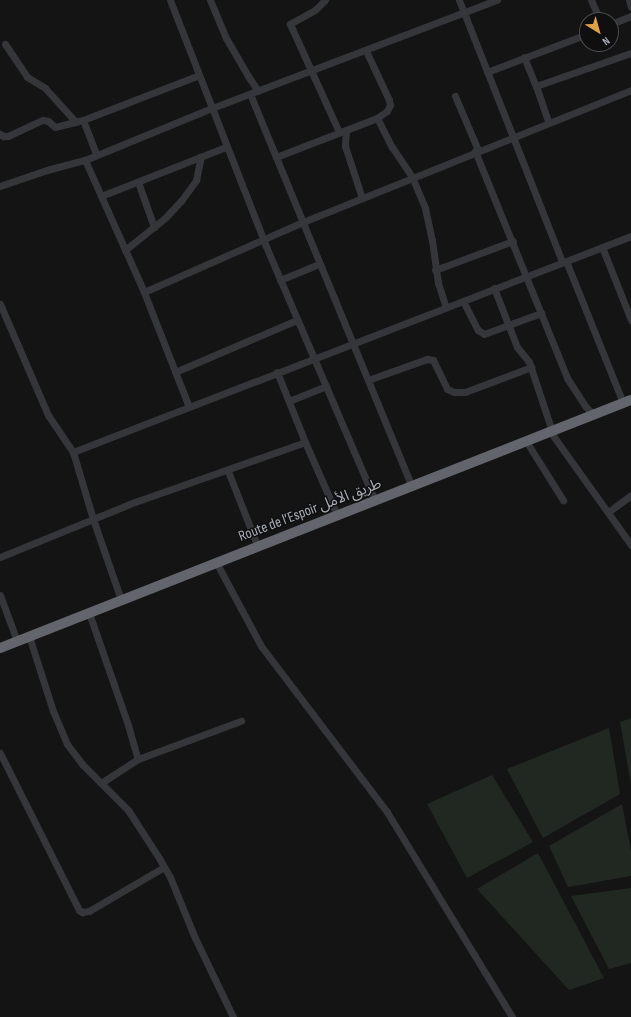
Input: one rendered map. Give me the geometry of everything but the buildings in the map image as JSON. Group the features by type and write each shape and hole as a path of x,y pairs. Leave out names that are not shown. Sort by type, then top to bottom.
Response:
{"highway":[{"name":"Route de l’Espoir طريق الأمل","path":"0,648 257,545 412,487 627,402"}],"street":[{"path":"170,0 226,148 263,239 375,501"},
{"path":"210,0 226,38 258,91"},
{"path":"325,0 315,10 290,24 311,71 343,131 345,146 362,198"},
{"path":"459,0 512,137 564,262 627,402"},
{"path":"0,186 47,170 86,160 96,154 212,108 498,0"},
{"path":"592,0 597,12"},
{"path":"629,0 631,7"},
{"path":"619,21 631,16"},
{"path":"487,72 579,37"},
{"path":"5,44 27,77 45,88 75,121"},
{"path":"276,157 377,118 387,111 390,105 366,51"},
{"path":"536,86 631,53"},
{"path":"524,58 549,123"},
{"path":"0,134 3,136 8,136 43,120 48,121 55,127 83,120 199,75"},
{"path":"144,292 303,222 631,90"},
{"path":"250,94 412,487"},
{"path":"455,96 567,378 582,402 594,415"},
{"path":"377,118 392,147 412,178 425,208 432,240 435,270 446,307"},
{"path":"83,120 96,154"},
{"path":"101,196 226,148"},
{"path":"125,250 172,211 191,188 198,174 201,157"},
{"path":"86,160 144,292 189,407"},
{"path":"138,182 154,227"},
{"path":"73,452 631,236"},
{"path":"435,270 513,241"},
{"path":"602,247 631,320"},
{"path":"280,280 320,264"},
{"path":"494,288 517,347 527,358 552,431 561,447 631,545"},
{"path":"463,301 478,330 484,334 541,313"},
{"path":"0,304 48,415 73,452 93,519 121,600"},
{"path":"175,372 297,320"},
{"path":"368,380 427,359 433,360 447,389 454,392 465,392 530,367"},
{"path":"277,372 305,442 337,515"},
{"path":"289,401 326,386"},
{"path":"526,441 563,500"},
{"path":"0,556 135,502 305,442"},
{"path":"228,470 257,545"},
{"path":"608,512 631,495"},
{"path":"216,562 261,646 387,812 512,1017"},
{"path":"0,595 17,641"},
{"path":"89,613 128,725 138,759"},
{"path":"29,636 44,686 60,729 77,758 128,810 164,868 233,1017"},
{"path":"101,783 138,759 241,721"},
{"path":"0,753 79,910 82,912 89,911 164,868"}],"shaded area":[{"path":"631,718 631,785 620,722"},
{"path":"609,728 620,794 543,838 507,769"},
{"path":"492,775 533,842 467,878 427,804"},
{"path":"622,804 631,851 631,876 568,887 549,846"},
{"path":"538,853 604,978 569,990 477,889"},
{"path":"631,888 631,963 609,969 571,896"}]}
